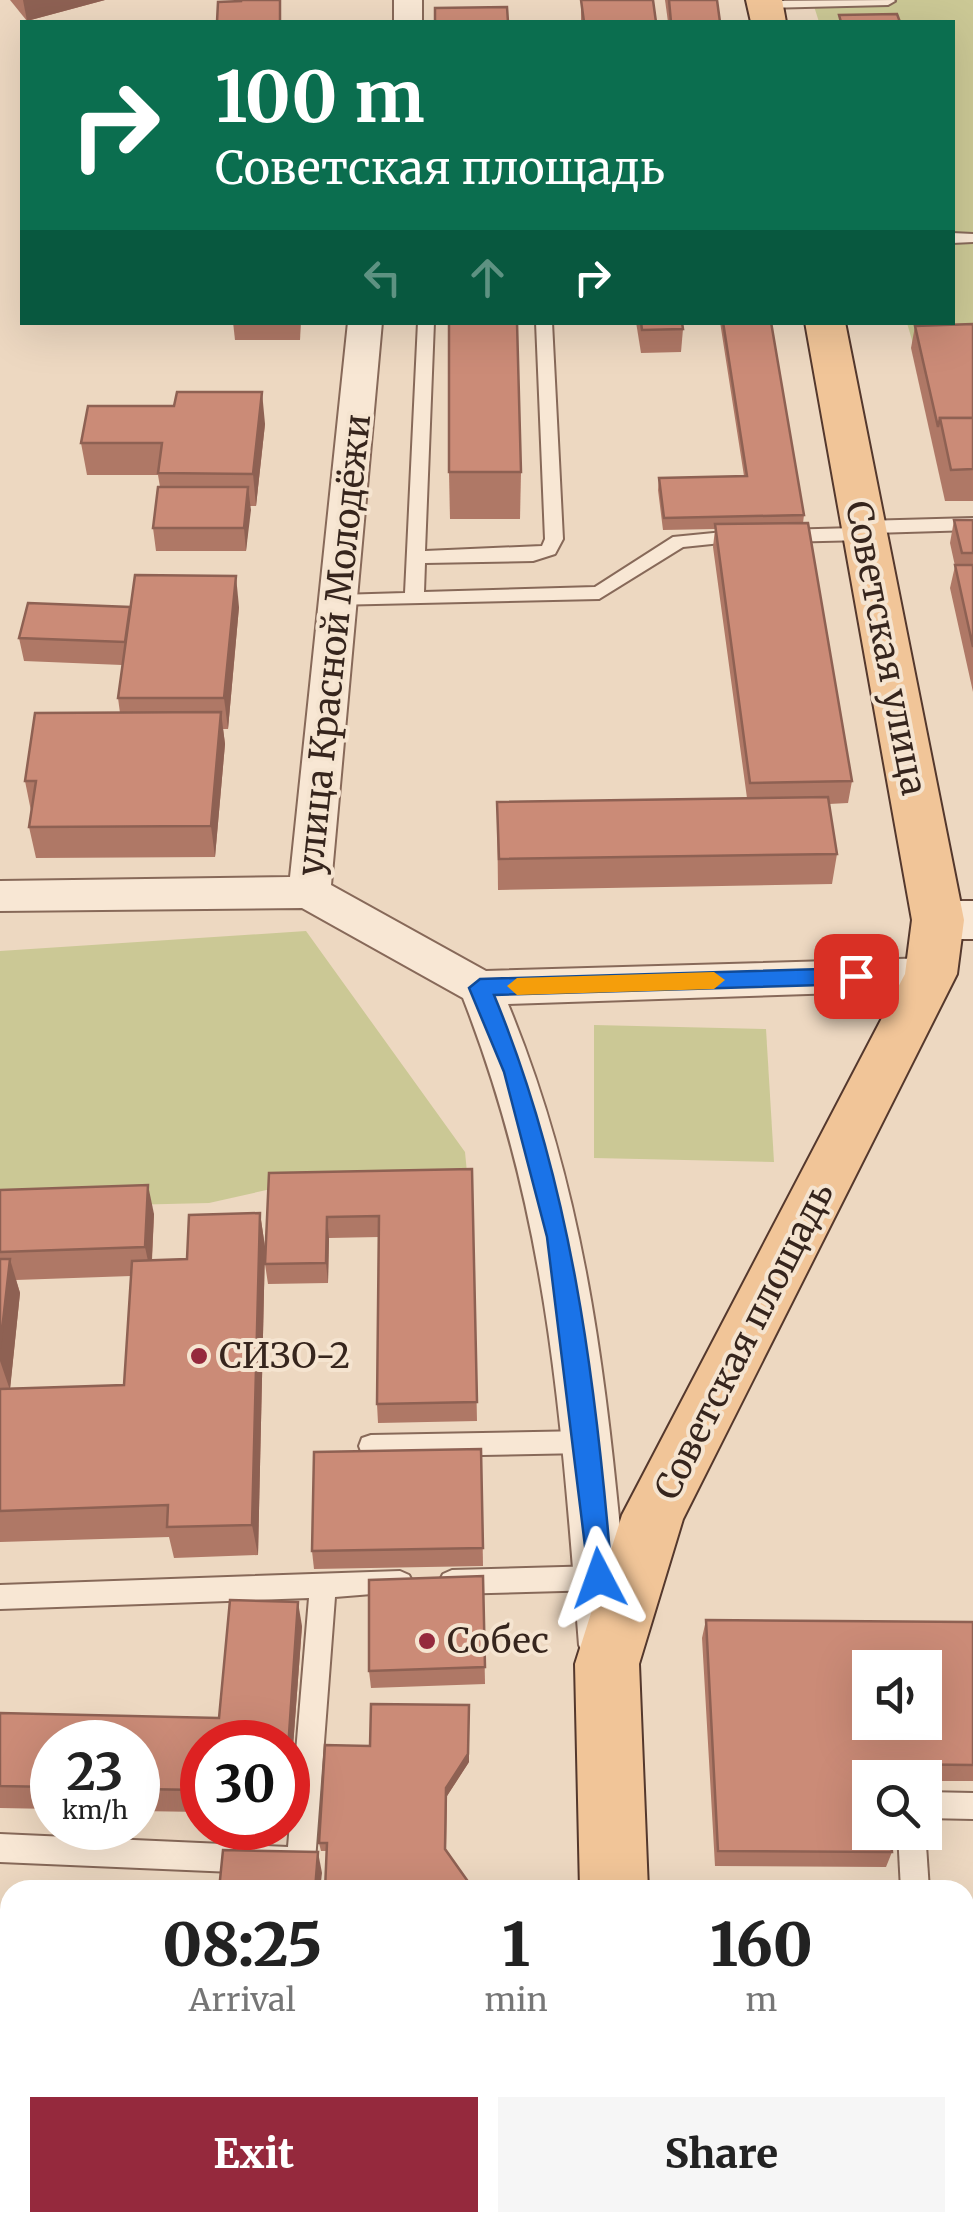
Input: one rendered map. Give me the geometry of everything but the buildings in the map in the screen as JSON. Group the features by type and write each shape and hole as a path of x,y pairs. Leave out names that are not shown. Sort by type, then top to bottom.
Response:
{"main road":[{"name":"Советская улица","path":"826,325 947,938"},
{"name":"Советская площадь","path":"614,1880 607,1664 653,1515 947,938"}],"street":[{"name":"улица Красной Молодёжи","path":"365,325 309,892 480,988"},
{"path":"0,896 309,892"},
{"path":"607,1664 586,1442 558,1237 515,1072 480,988 947,938"}],"lane":[{"path":"765,9 888,0"},
{"path":"414,599 426,325"},
{"path":"416,557 533,555 549,550 554,539 544,325"},
{"path":"338,601 598,593 620,582 665,548 702,537 973,524"},
{"path":"371,1446 586,1442"},
{"path":"0,1597 599,1578"},
{"path":"0,1848 300,1861 323,1586"},
{"path":"942,1805 973,1806"},
{"path":"913,1850 915,1880"}],"shaded area":[{"path":"812,0 973,0 973,345 914,347 908,325 955,325 955,20 818,20"},
{"path":"306,931 465,1152 468,1183 271,1189 209,1203 0,1208 0,951"},
{"path":"594,1025 766,1029 774,1162 594,1158"}],"slow traffic":[{"path":"517,986 714,980"}],"place":[{"name":"СИЗО-2","path":"199,1356"},
{"name":"Собес","path":"427,1641"}],"route":[{"path":"599,1578 591,1470 558,1237 515,1072 480,988 856,976"}]}
